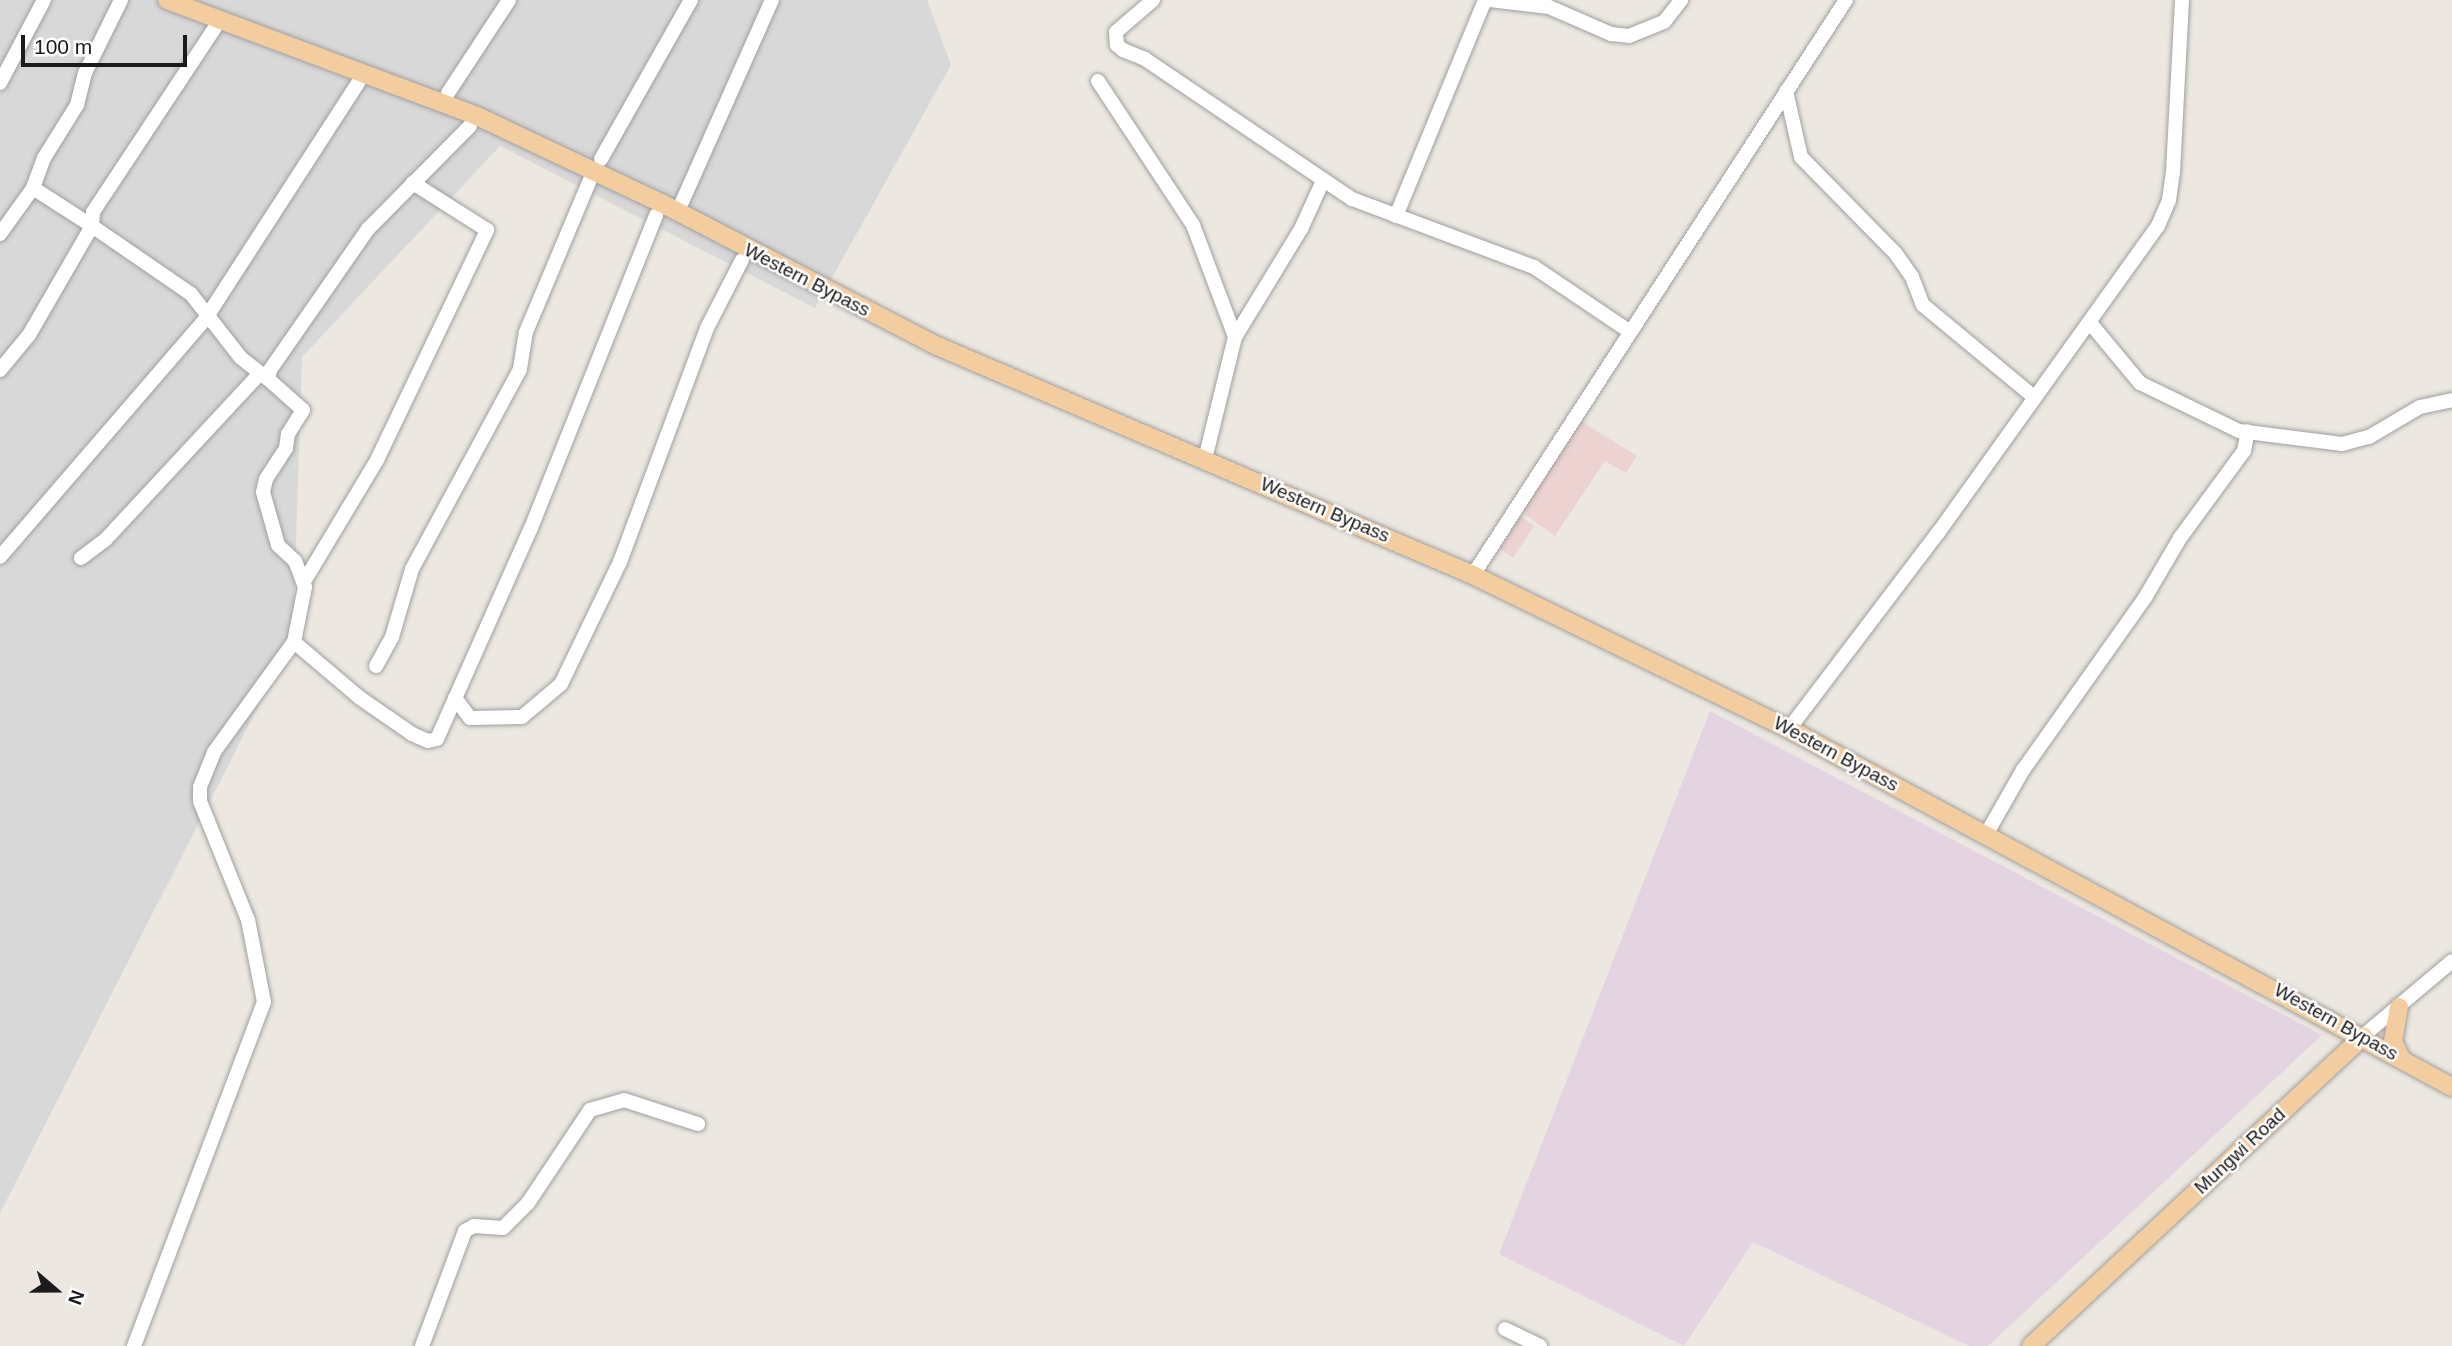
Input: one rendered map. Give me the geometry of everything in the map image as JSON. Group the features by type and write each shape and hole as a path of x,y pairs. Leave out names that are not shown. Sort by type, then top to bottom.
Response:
{"main road":[{"name":"Western Bypass","path":"167,0 477,116 661,203 935,345 1205,458 1473,575 1789,729 2332,1019 2452,1087"},
{"path":"2399,1006 2392,1024 2393,1042 2401,1058"},
{"path":"2332,1019 2339,1048 2336,1062 2368,1053 2401,1058"},
{"name":"Mungwi Road","path":"2031,1346 2363,1036"}],"street":[{"path":"0,83 44,0"},
{"path":"0,234 33,188 44,158 77,105 85,73 121,0"},
{"path":"448,93 509,0"},
{"path":"601,159 691,0"},
{"path":"682,202 772,0"},
{"path":"1153,0 1121,24 1116,32 1117,45 1207,101 1322,183 1396,216 1534,267 1629,331"},
{"path":"1396,216 1485,0"},
{"path":"1490,0 1549,7 1611,34 1629,36 1664,22 1681,0"},
{"path":"1473,575 1846,0"},
{"path":"1789,729 1946,523 2034,397 2091,324 2149,241 2169,200 2182,0"},
{"path":"0,370 29,335 92,226 93,212 215,28"},
{"path":"1098,81 1193,225 1235,337"},
{"path":"0,556 206,318 358,83"},
{"path":"1786,91 1801,157 1896,254 1912,277 1923,305 2034,397"},
{"path":"81,558 106,539 264,376 368,229 470,126"},
{"path":"376,666 392,637 412,569 520,369 526,332 590,180"},
{"path":"134,1346 264,1002 248,920 200,801 200,787 214,752 294,642 305,580 377,460 487,230 413,183"},
{"path":"1205,458 1235,337 1301,229 1322,183"},
{"path":"33,188 191,294 206,318 264,376 303,410 288,434 286,449 266,479 264,492 278,545 295,561 305,580"},
{"path":"294,642 359,698 428,741 438,739 531,528 656,215"},
{"path":"456,698 470,718 522,717 561,684 620,562 708,328 742,260"},
{"path":"2091,324 2140,383 2227,428 2342,444 2369,438 2420,407 2452,400"},
{"path":"1987,833 2023,770 2146,596 2180,538 2244,451 2248,431"},
{"name":"Mungwi Road","path":"2363,1036 2452,961"},
{"path":"422,1346 465,1231 474,1226 503,1228 528,1203 590,1110 624,1100 698,1124"},
{"path":"1505,1329 1540,1346"}],"shaded area":[{"path":"0,0 927,0 951,65 815,308 500,146 302,357 293,638 0,1213"},
{"path":"1579,420 1637,456 1626,473 1605,461 1555,536 1521,512"},
{"path":"1520,515 1534,526 1513,558 1500,549"},
{"path":"1710,711 2322,1035 1988,1346 1969,1346 1753,1242 1684,1346 1499,1254"}]}
